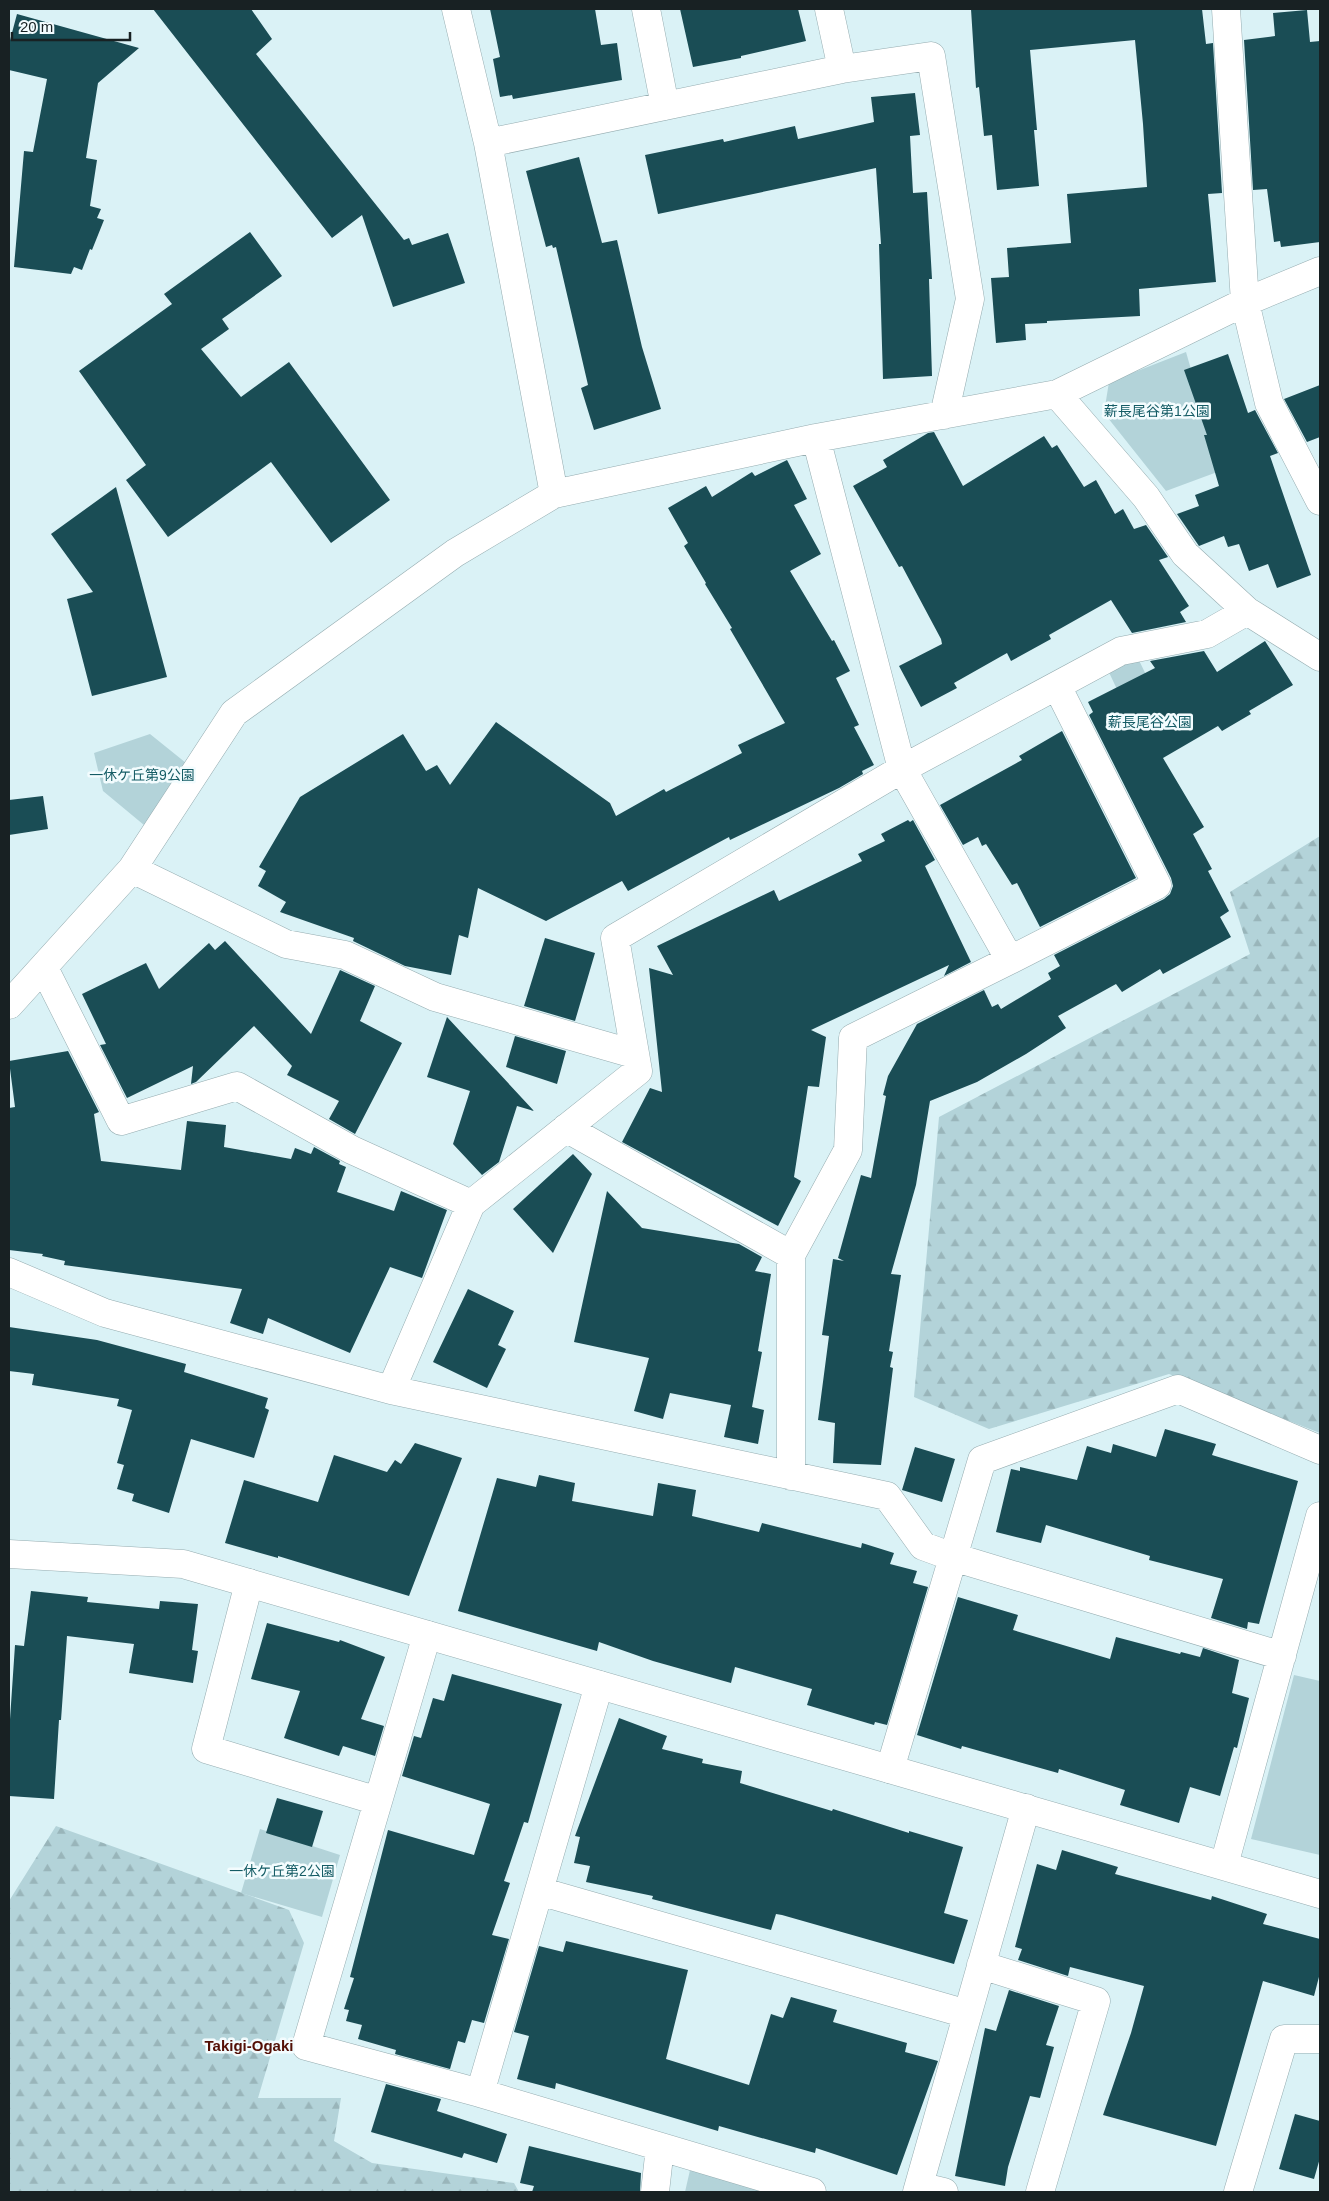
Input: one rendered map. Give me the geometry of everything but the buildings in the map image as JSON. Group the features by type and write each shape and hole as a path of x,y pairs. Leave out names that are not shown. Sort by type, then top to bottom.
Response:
{"street":[{"path":"456,9 488,143 554,494"},
{"path":"646,9 665,106"},
{"path":"830,9 842,69"},
{"path":"1226,9 1244,302 1269,403 1320,501"},
{"path":"488,143 842,69 931,56 970,299 944,415"},
{"path":"9,1005 132,869 234,713 455,552 554,494 816,438 1057,394 1244,302 1320,271"},
{"path":"1057,394 1146,497 1185,554 1247,611 1320,657"},
{"path":"816,438 902,769 1010,960"},
{"path":"391,1390 471,1204 638,1071 615,938 902,769 1121,652 1207,634 1247,611"},
{"path":"791,1476 791,1255 848,1150 853,1038 1157,885 1056,686"},
{"path":"132,869 286,944 345,955 435,997 634,1054"},
{"path":"44,968 121,1122 237,1086 352,1150 471,1204"},
{"path":"566,1128 791,1255"},
{"path":"9,1272 105,1313 391,1390 888,1496 923,1546 953,1557 1282,1656"},
{"path":"890,1769 982,1460 1178,1389 1320,1450"},
{"path":"1224,1865 1320,1516"},
{"path":"9,1554 183,1564 1320,1894"},
{"path":"249,1584 206,1750 378,1801"},
{"path":"426,1635 306,2046 480,2093 812,2192"},
{"path":"480,2093 599,1685"},
{"path":"927,2190 967,2014 1026,1808"},
{"path":"539,1891 967,2014"},
{"path":"981,1965 1096,2001 1040,2192"},
{"path":"1239,2192 1284,2039 1320,2039"},
{"path":"655,2192 660,2147"}],"green space":[{"name":"薪長尾谷第1公園","path":"1186,352 1220,471 1166,491 1104,413 1109,382"},
{"name":"薪長尾谷公園","path":"1135,652 1177,739 1148,755 1106,666"},
{"name":"一休ケ丘第9公園","path":"150,734 191,767 150,830 103,791 94,753"},
{"path":"1320,836 1320,1433 1169,1374 989,1429 914,1397 939,1117 1250,954 1230,892"},
{"path":"1294,1675 1320,1681 1320,1855 1251,1839"},
{"path":"56,1826 289,1910 304,1943 258,2098 341,2098 334,2141 372,2163 514,2183 519,2192 9,2192 9,1901"},
{"name":"一休ケ丘第2公園","path":"260,1829 340,1855 322,1917 241,1893"},
{"path":"693,2157 795,2192 685,2192"}],"district":[{"name":"Takigi-Ogaki","path":"249,2045"}]}
